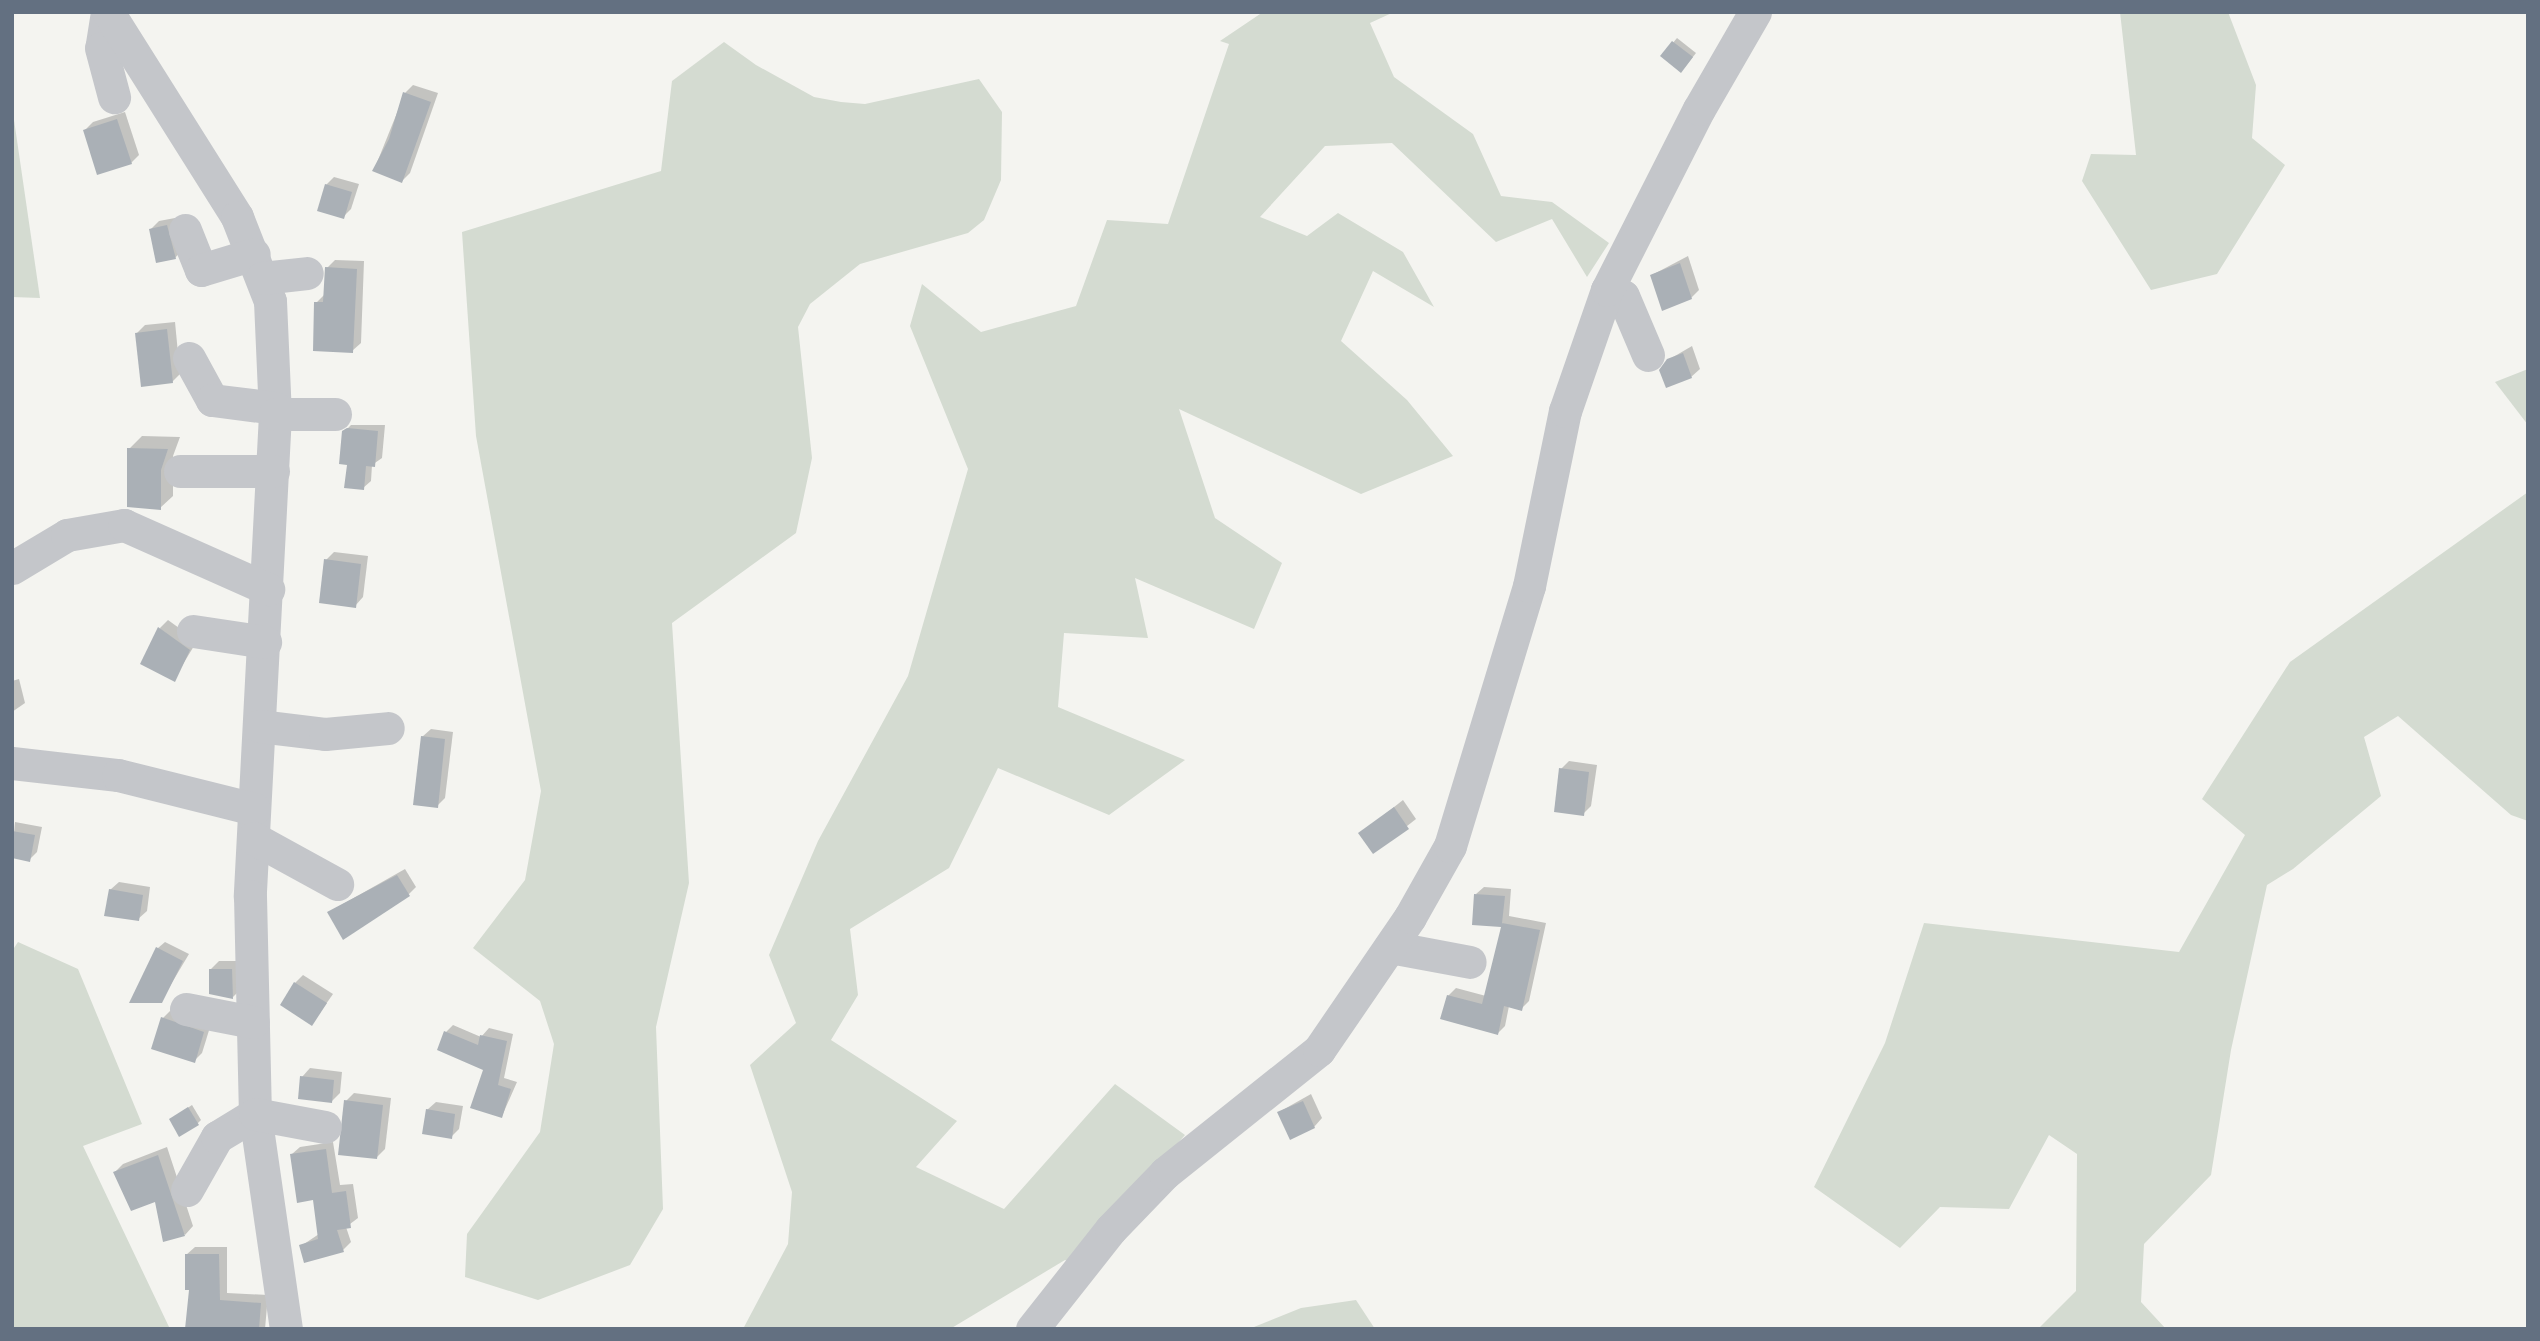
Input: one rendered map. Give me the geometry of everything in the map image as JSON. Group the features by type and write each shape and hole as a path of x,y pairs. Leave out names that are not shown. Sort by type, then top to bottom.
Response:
{"street":[{"path":"108,12 101,48 114,97"},
{"path":"108,12 183,127 258,266 270,301 275,411 268,589 253,823 253,1022 255,1114 286,1329"},
{"path":"1032,1329 1111,1229 1165,1173 1319,1050 1390,947 1450,846 1479,762 1547,514 1565,411 1607,290 1699,109 1755,12"},
{"path":"185,230 201,270 258,266 307,273"},
{"path":"1607,290 1623,296 1648,355"},
{"path":"189,358 212,400 275,411 335,414"},
{"path":"180,471 273,471"},
{"path":"12,568 67,535 124,526 268,589"},
{"path":"193,631 265,642"},
{"path":"259,726 325,734 388,728"},
{"path":"12,763 118,775 253,823 337,884"},
{"path":"1390,947 1470,962"},
{"path":"186,1009 253,1022"},
{"path":"187,1191 217,1137 255,1114 326,1127"}],"shaded area":[{"path":"1263,12 1394,12 1370,23 1394,77 1473,134 1501,196 1552,202 1609,243 1587,277 1552,219 1496,242 1392,143 1325,146 1260,217 1307,236 1338,213 1403,252 1434,307 1373,271 1341,341 1407,400 1453,456 1361,494 1179,409 1215,518 1282,563 1254,629 1135,578 1148,638 1064,633 1058,707 1185,760 1109,815 998,768 949,868 850,929 858,995 831,1040 957,1121 916,1167 1004,1209 1115,1084 1185,1135 1072,1263 1065,1260 950,1329 743,1329 788,1244 792,1192 750,1065 796,1023 769,955 818,841 908,676 968,469 910,326 922,284 981,332 1076,306 1107,220 1168,224 1229,44 1220,41"},
{"path":"2120,12 2228,12 2256,85 2252,138 2285,165 2217,274 2151,290 2082,181 2091,154 2136,155"},
{"path":"724,42 756,65 814,97 841,102 865,104 979,79 1002,112 1001,180 984,220 968,233 860,264 810,304 798,327 812,458 796,533 672,623 689,883 656,1027 663,1209 630,1265 538,1300 465,1277 467,1234 540,1132 554,1044 540,1001 473,948 525,880 541,791 476,436 462,232 661,171 672,81"},
{"path":"12,106 40,298 12,297"},
{"path":"2528,369 2528,425 2495,382"},
{"path":"2528,492 2528,821 2511,815 2398,716 2364,737 2381,796 2293,869 2267,885 2231,1050 2211,1175 2144,1244 2141,1302 2166,1329 2038,1329 2076,1291 2077,1154 2049,1135 2009,1209 1940,1207 1900,1248 1814,1187 1885,1043 1924,923 2179,952 2245,835 2202,799 2290,662"},
{"path":"18,942 78,969 142,1124 83,1146 170,1329 12,1329 12,951"},
{"path":"1356,1300 1375,1329 1249,1329 1301,1308"}],"building":[{"path":"1672,41 1693,57 1681,73 1660,56"},
{"path":"403,92 431,102 402,183 372,171 389,139"},
{"path":"117,119 132,164 97,175 83,130"},
{"path":"325,184 352,192 344,219 317,211"},
{"path":"167,225 176,259 156,263 149,229"},
{"path":"1680,263 1692,299 1662,311 1650,275"},
{"path":"325,267 357,269 353,353 313,351 314,302 323,302"},
{"path":"167,329 173,383 141,387 135,333"},
{"path":"1683,353 1692,378 1666,388 1659,370 1667,359"},
{"path":"347,428 378,431 375,467 366,466 364,490 344,488 347,465 339,464 342,431"},
{"path":"127,448 168,449 161,470 161,510 127,507"},
{"path":"324,559 361,564 356,608 319,603"},
{"path":"158,627 190,650 175,682 140,664"},
{"path":"421,736 445,739 438,808 413,805"},
{"path":"1559,768 1589,772 1584,816 1554,812"},
{"path":"1394,807 1409,829 1373,854 1358,833"},
{"path":"12,831 35,835 30,862 12,858"},
{"path":"397,875 410,896 343,940 327,912"},
{"path":"109,889 143,895 139,921 104,916"},
{"path":"1474,894 1505,896 1502,923 1540,930 1522,1011 1504,1006 1498,1035 1440,1019 1447,995 1482,1004 1501,927 1472,925"},
{"path":"156,947 183,961 162,1003 129,1003"},
{"path":"209,969 232,969 233,999 209,994"},
{"path":"294,982 327,1003 312,1026 280,1005"},
{"path":"161,1017 204,1032 195,1063 151,1049"},
{"path":"444,1031 478,1045 480,1035 507,1041 498,1085 511,1089 502,1118 470,1108 483,1070 437,1050"},
{"path":"300,1076 334,1080 332,1103 298,1099"},
{"path":"344,1100 383,1105 377,1159 338,1155"},
{"path":"1303,1101 1315,1128 1290,1140 1277,1112"},
{"path":"188,1107 199,1125 179,1137 169,1119"},
{"path":"426,1109 455,1114 452,1139 422,1134"},
{"path":"326,1149 332,1193 346,1191 351,1228 337,1230 344,1252 304,1263 299,1245 318,1239 313,1200 297,1203 290,1154"},
{"path":"158,1155 185,1236 163,1242 155,1202 131,1211 113,1172"},
{"path":"185,1254 219,1254 220,1300 261,1303 259,1329 185,1329 189,1290 185,1290"}]}
